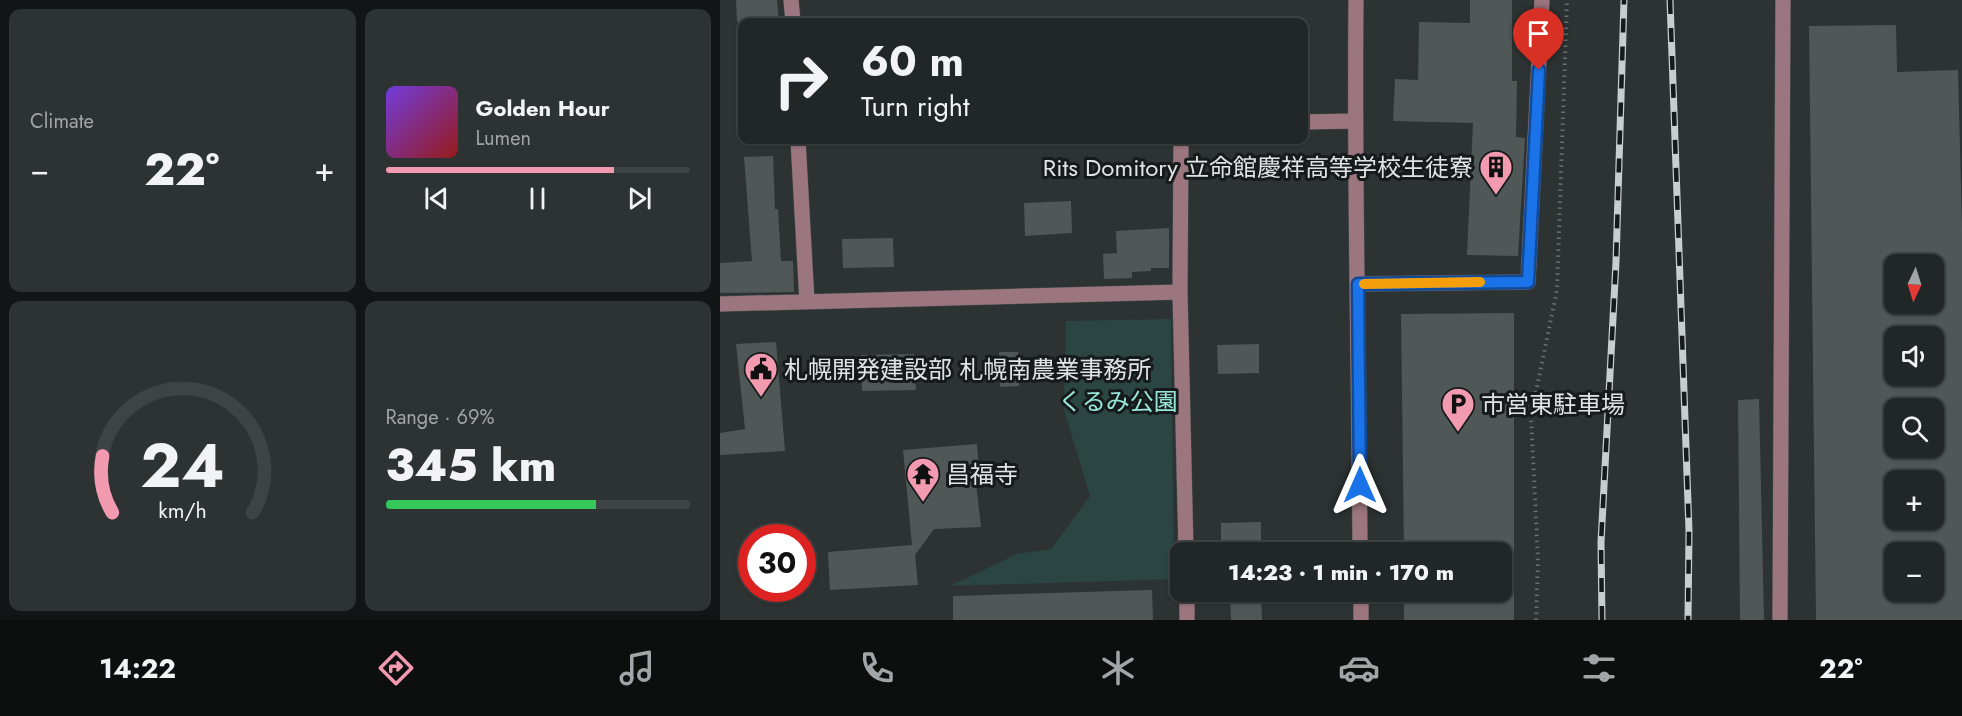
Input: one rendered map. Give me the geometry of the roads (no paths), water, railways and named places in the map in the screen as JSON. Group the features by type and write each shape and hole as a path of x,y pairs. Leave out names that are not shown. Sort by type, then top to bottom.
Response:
{"street":[{"path":"792,0 793,18"},
{"path":"1356,0 1355,121 1360,542"},
{"path":"1358,284 1528,282 1542,0"},
{"path":"1780,620 1783,0"},
{"path":"1308,122 1355,121"},
{"path":"798,144 807,302"},
{"path":"1181,144 1180,292 1186,542"},
{"path":"720,304 1180,292"},
{"path":"1187,602 1187,620"},
{"path":"1361,602 1361,620"}],"railway":[{"path":"1602,620 1601,542 1616,262 1624,0"},
{"path":"1670,0 1689,531 1688,620"}],"place":[{"name":"Rits Domitory 立命館慶祥高等学校生徒寮","path":"1496,196"},
{"name":"札幌開発建設部 札幌南農業事務所","path":"761,398"},
{"name":"市営東駐車場","path":"1458,433"},
{"name":"昌福寺","path":"923,503"}],"park label":[{"name":"くるみ公園","path":"1118,401"}]}
